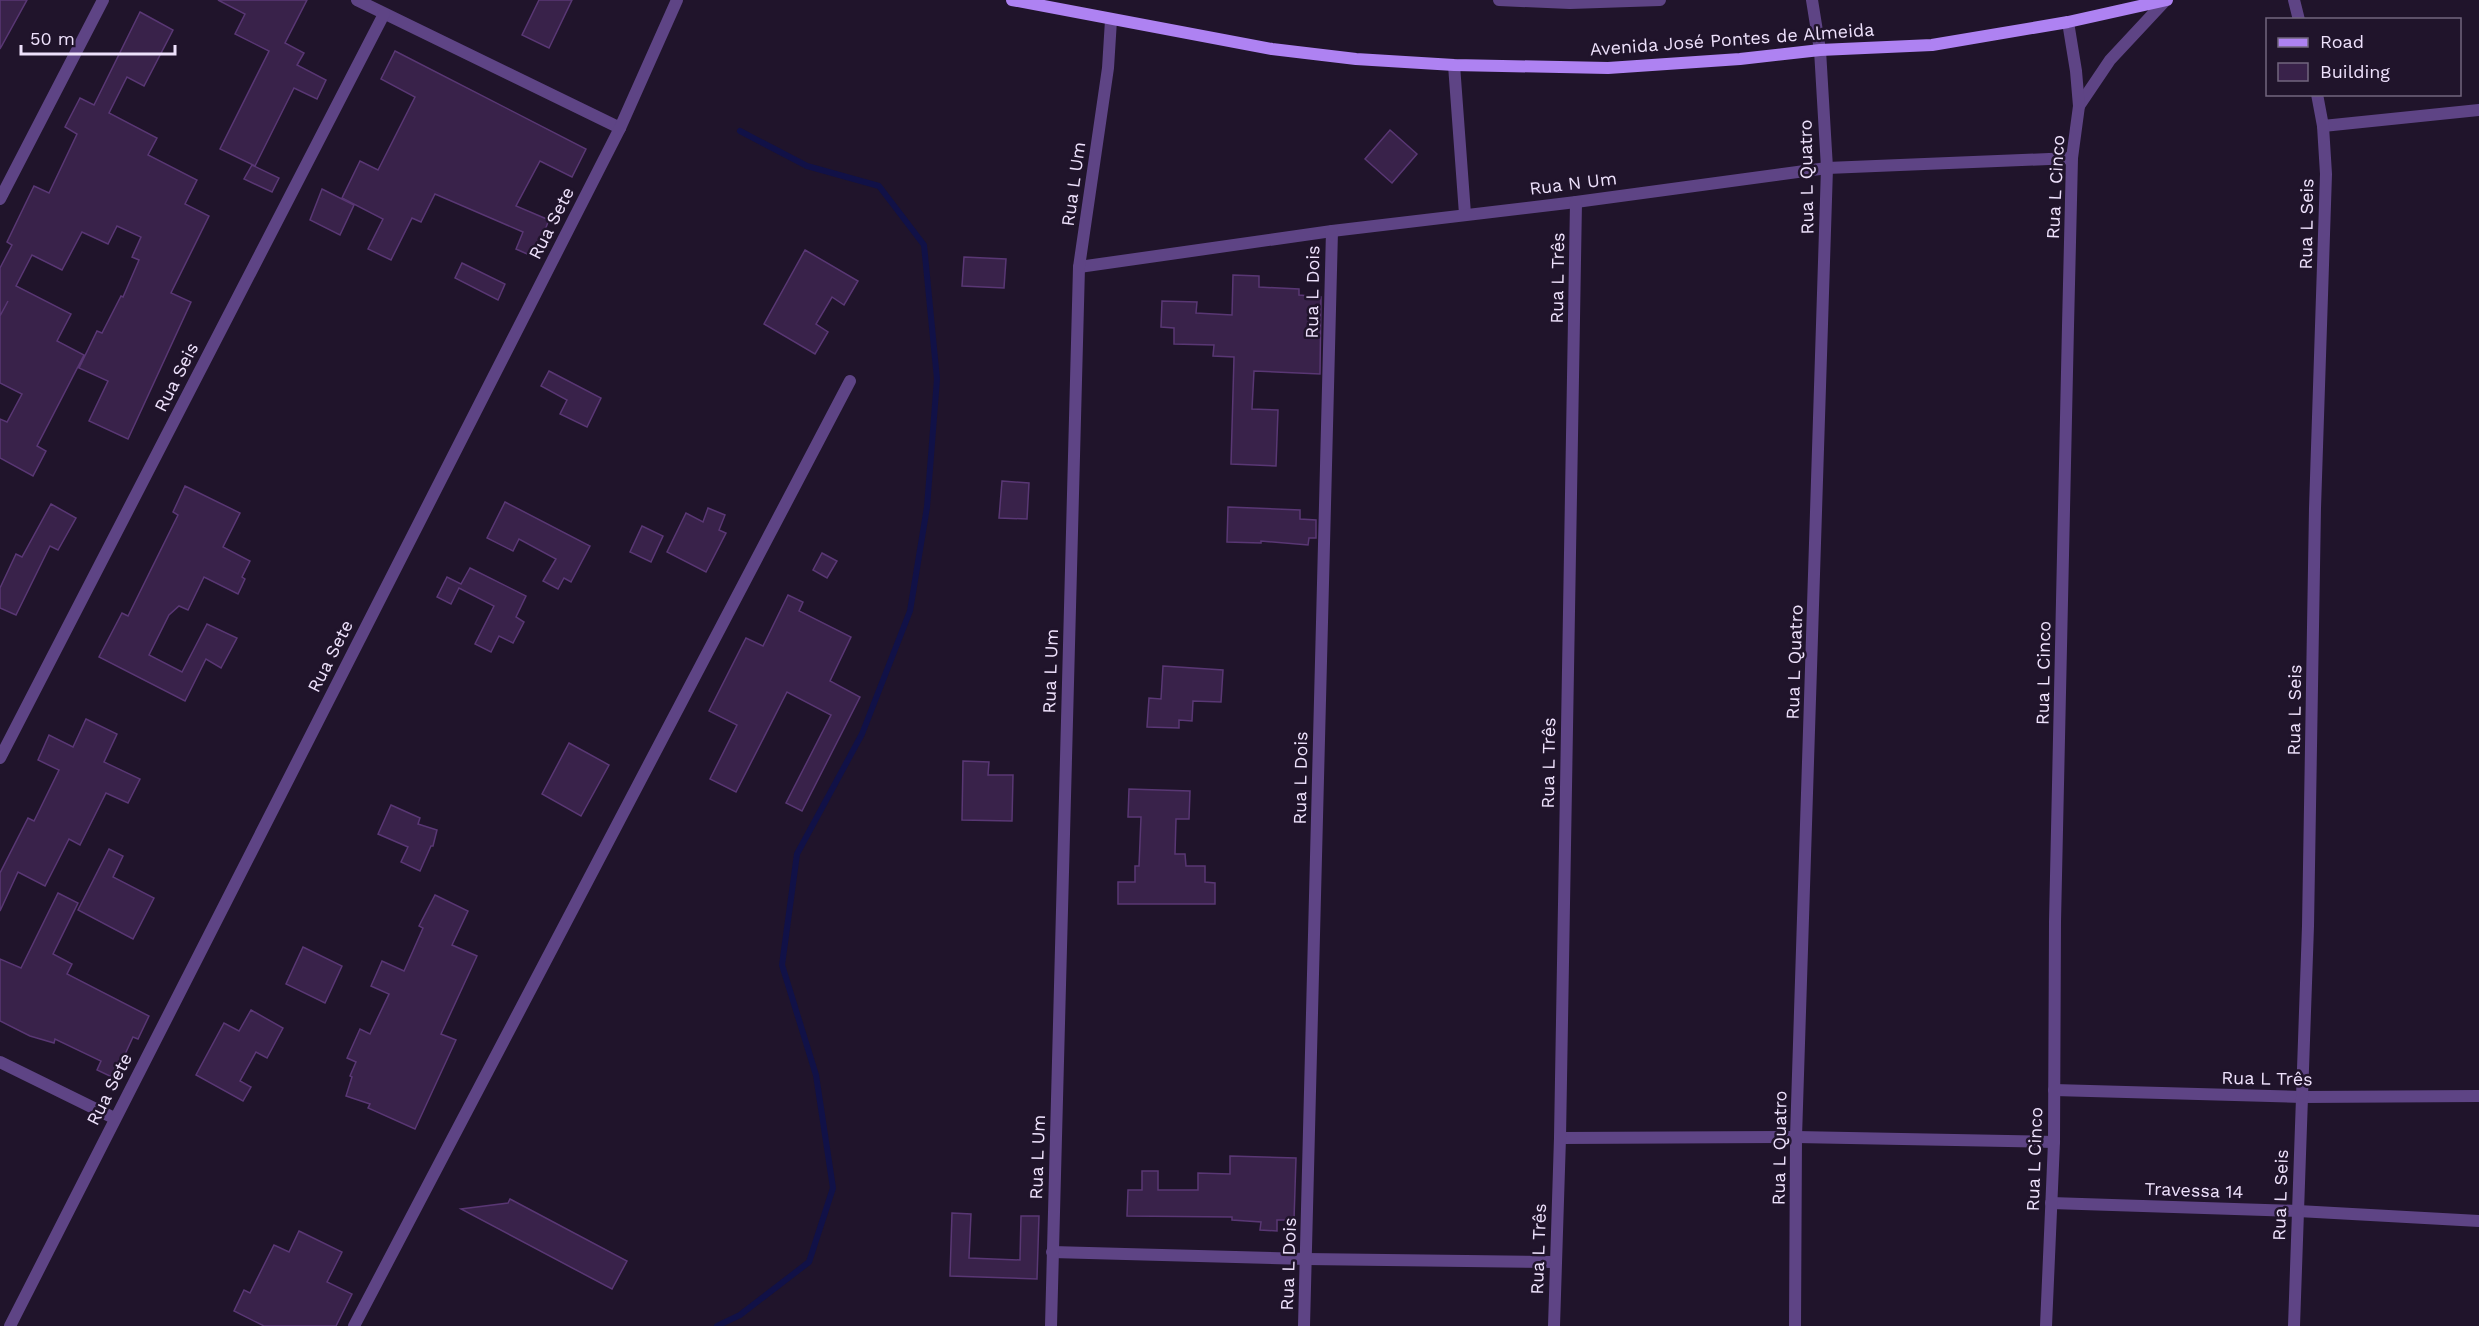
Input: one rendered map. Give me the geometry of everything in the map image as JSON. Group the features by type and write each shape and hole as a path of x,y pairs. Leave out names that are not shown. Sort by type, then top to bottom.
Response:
{"street":[{"path":"0,199 103,0"},
{"path":"357,0 620,128"},
{"name":"Rua Sete","path":"10,1326 620,128 677,0"},
{"name":"Avenida José Pontes de Almeida","path":"1012,0 1272,49 1356,59 1454,65 1608,68 1740,59 1820,50 1932,45 2068,22 2167,0"},
{"path":"1499,0 1572,2 1659,0"},
{"name":"Rua L Quatro","path":"1795,1326 1796,1137 1827,168 1820,50 1812,0"},
{"path":"2079,106 2110,60 2167,0"},
{"path":"2294,0 2298,18"},
{"name":"Rua Seis","path":"0,758 384,14"},
{"name":"Rua L Um","path":"1051,1326 1079,267 1108,68 1111,20"},
{"name":"Rua L Cinco","path":"2046,1326 2054,1142 2056,898 2072,158 2079,106 2068,22"},
{"path":"1454,65 1466,214"},
{"name":"Rua L Seis","path":"2294,1326 2308,914 2315,508 2326,174 2323,126 2317,96"},
{"path":"2323,126 2479,110"},
{"name":"Rua N Um","path":"1079,267 1332,231 1576,202 1827,168 2072,158"},
{"name":"Rua L Três","path":"1554,1326 1560,1138 1576,202"},
{"name":"Rua L Dois","path":"1304,1326 1332,231"},
{"path":"354,1326 850,381"},
{"path":"0,1062 114,1118"},
{"name":"Rua L Três","path":"2054,1090 2302,1097 2479,1096"},
{"path":"1560,1138 1796,1137 2054,1142"},
{"name":"Travessa 14","path":"2051,1203 2298,1211 2479,1221"},
{"path":"1052,1252 1306,1260 1555,1262"}],"building":[{"path":"0,0 27,0 0,49"},
{"path":"218,0 307,0 285,43 304,53 297,65 326,80 317,99 294,88 255,166 220,149 269,51 235,34 245,14"},
{"path":"539,0 572,0 549,48 522,35"},
{"path":"140,12 173,30 144,86 127,77 109,113 157,138 148,155 197,180 185,204 209,216 171,293 191,302 128,439 89,421 108,381 79,368 97,331 102,333 121,296 123,297 139,260 132,257 141,237 117,226 108,244 82,232 62,270 32,255 16,286 71,314 57,341 84,355 37,446 46,451 33,476 0,458 0,419 7,422 22,394 0,383 0,268 12,245 7,242 34,186 49,193 77,134 65,127 80,98 94,105"},
{"path":"395,51 586,149 572,177 540,161 516,206 549,220 534,257 516,249 523,232 435,194 421,222 412,218 391,260 368,249 383,219 342,198 360,161 378,170 415,97 381,79"},
{"path":"1390,130 1417,154 1392,183 1365,159"},
{"path":"252,165 279,178 272,192 244,179"},
{"path":"322,189 354,205 340,235 310,220"},
{"path":"805,250 858,281 844,305 832,297 816,324 828,332 815,354 764,324"},
{"path":"964,257 1006,259 1004,288 962,286"},
{"path":"462,263 505,284 498,300 455,278"},
{"path":"1233,275 1259,276 1259,287 1299,289 1299,295 1321,297 1320,374 1254,371 1252,409 1278,410 1276,466 1231,464 1234,357 1213,356 1214,345 1174,344 1174,328 1161,327 1162,301 1197,302 1196,313 1232,315"},
{"path":"549,371 601,398 587,427 560,414 567,400 541,386"},
{"path":"1002,481 1029,483 1027,519 999,518"},
{"path":"185,486 240,513 223,547 250,561 242,577 245,579 238,594 204,577 188,610 179,606 169,615 149,655 182,672 207,624 237,638 221,668 206,659 185,701 99,657 122,613 128,616 178,515 173,512"},
{"path":"505,502 590,546 571,582 564,578 558,589 543,581 556,559 519,539 513,551 487,538"},
{"path":"51,504 76,518 58,550 50,546 16,615 0,608 0,588 16,554 22,557"},
{"path":"1228,507 1300,510 1300,519 1316,520 1316,538 1309,538 1308,545 1261,541 1261,543 1227,542"},
{"path":"708,508 725,515 719,530 726,533 706,572 667,552 686,513 703,522"},
{"path":"642,526 663,536 651,562 630,552"},
{"path":"822,553 837,561 827,578 813,570"},
{"path":"470,568 526,596 516,617 524,622 513,643 499,636 491,652 475,644 494,606 459,588 451,604 437,597 447,577 461,584"},
{"path":"788,595 803,602 799,611 851,637 830,681 860,697 802,811 786,803 831,715 787,692 736,792 710,779 737,725 709,711 746,638 763,646"},
{"path":"1163,666 1223,670 1221,702 1193,701 1192,721 1179,720 1179,728 1147,727 1149,698 1161,699"},
{"path":"86,719 117,734 104,762 140,779 128,803 106,793 80,845 69,839 45,886 18,872 0,911 0,873 28,818 34,821 59,770 38,760 49,735 73,747"},
{"path":"569,743 609,765 581,816 542,794"},
{"path":"963,761 989,762 988,775 1013,775 1012,821 962,820"},
{"path":"1129,789 1190,791 1189,819 1176,819 1175,854 1185,854 1186,866 1205,866 1205,882 1215,883 1215,904 1118,904 1118,882 1135,882 1135,866 1139,866 1141,817 1128,817"},
{"path":"391,805 420,818 418,824 437,830 433,846 420,871 401,862 408,847 378,834"},
{"path":"109,849 123,856 113,877 154,898 133,939 78,910"},
{"path":"58,893 78,903 53,954 72,964 67,974 149,1016 138,1039 133,1037 114,1078 97,1070 101,1061 55,1039 54,1043 30,1036 0,1021 0,959 21,968"},
{"path":"435,895 468,911 452,945 477,956 441,1034 456,1040 415,1129 368,1108 370,1104 346,1096 352,1077 350,1076 356,1062 347,1058 360,1029 370,1034 389,994 371,986 382,961 404,971 423,928 419,926"},
{"path":"303,947 342,966 325,1003 286,984"},
{"path":"251,1010 283,1028 267,1058 256,1052 240,1081 251,1087 243,1101 196,1075 224,1023 239,1031"},
{"path":"1230,1156 1296,1158 1294,1220 1277,1220 1277,1231 1260,1230 1261,1222 1232,1220 1232,1217 1127,1216 1128,1190 1142,1190 1142,1171 1158,1171 1158,1190 1198,1190 1198,1173 1230,1174"},
{"path":"510,1199 627,1261 612,1289 461,1209 508,1203"},
{"path":"952,1213 971,1214 969,1258 1020,1260 1021,1216 1039,1216 1037,1279 950,1276"},
{"path":"299,1231 342,1252 327,1282 352,1294 336,1326 264,1326 234,1311 244,1290 250,1293 274,1245 289,1252"}],"waterway":[{"path":"717,1326 740,1315 809,1262 833,1188 816,1075 782,965 797,854 862,734 910,611 927,507 937,379 924,245 879,186 807,166 740,131"}]}
